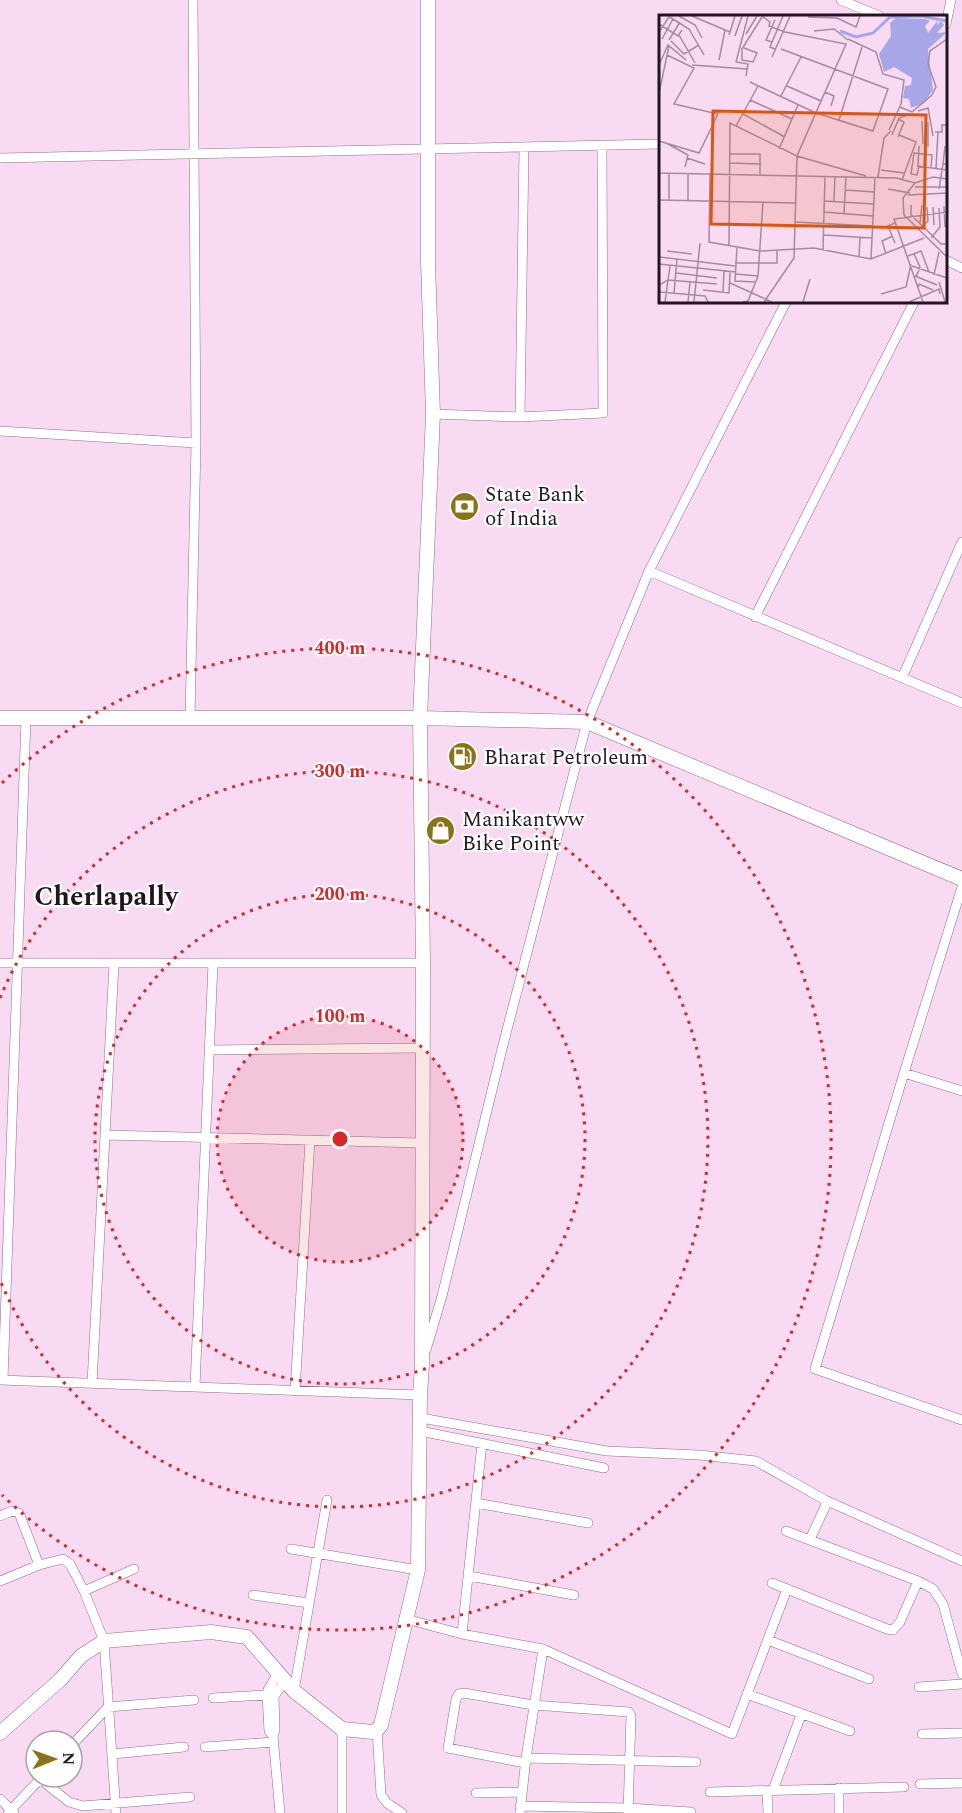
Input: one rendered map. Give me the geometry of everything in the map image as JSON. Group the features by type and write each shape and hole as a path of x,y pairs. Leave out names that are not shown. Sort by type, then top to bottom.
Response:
{"street":[{"path":"190,717 196,443 193,0"},
{"path":"0,1733 60,1680 81,1656 104,1641 211,1632 247,1637 286,1682 342,1729 373,1732 381,1725 418,1570 422,1364 423,963 420,718 433,414 428,262 428,0"},
{"path":"841,0 877,15"},
{"path":"947,16 951,0"},
{"path":"0,158 659,144"},
{"path":"433,414 520,417 603,413 602,146"},
{"path":"520,417 524,147"},
{"path":"947,261 962,268"},
{"path":"422,1364 442,1296 502,1049 587,722 649,571 785,303"},
{"path":"755,617 913,303"},
{"path":"0,431 196,443"},
{"path":"902,678 962,542"},
{"path":"649,571 962,702"},
{"path":"0,718 420,718 587,722 962,879"},
{"path":"26,718 1,1380 420,1395"},
{"path":"962,887 815,1369 962,1420"},
{"path":"0,963 423,963"},
{"path":"195,1387 213,963"},
{"path":"92,1383 114,964"},
{"path":"209,1050 422,1048"},
{"path":"904,1072 962,1091"},
{"path":"105,1136 421,1143"},
{"path":"295,1391 310,1140"},
{"path":"420,1424 482,1443 604,1468"},
{"path":"420,1424 607,1451 699,1455 756,1461 825,1500 962,1561"},
{"path":"462,1634 482,1443"},
{"path":"280,1813 273,1739 274,1696 286,1682 309,1603 327,1500"},
{"path":"810,1539 825,1500"},
{"path":"476,1503 588,1523"},
{"path":"0,1516 12,1511 18,1513 39,1565"},
{"path":"786,1531 918,1581 933,1589 943,1604 962,1674"},
{"path":"291,1549 418,1570"},
{"path":"0,1581 39,1565 63,1559 67,1560 84,1591 104,1641 115,1808"},
{"path":"84,1591 134,1569"},
{"path":"469,1576 574,1595"},
{"path":"772,1583 893,1630 900,1623 918,1581"},
{"path":"406,1619 462,1634 543,1649 732,1734 788,1589"},
{"path":"253,1595 309,1603"},
{"path":"768,1640 869,1679"},
{"path":"543,1649 525,1760 520,1809 691,1812"},
{"path":"273,1739 269,1731 268,1690 286,1682"},
{"path":"919,1687 962,1684"},
{"path":"628,1811 630,1760 631,1716 629,1712 533,1705 459,1694 456,1699 448,1745 450,1749 525,1760 630,1760 657,1763 696,1762"},
{"path":"747,1694 850,1731"},
{"path":"213,1698 267,1695"},
{"path":"84,1732 108,1707 194,1700"},
{"path":"768,1813 770,1790 801,1714"},
{"path":"342,1729 342,1813"},
{"path":"377,1730 381,1795 387,1803 402,1813"},
{"path":"922,1734 962,1733"},
{"path":"205,1747 273,1739"},
{"path":"113,1754 184,1747"},
{"path":"920,1784 962,1783"},
{"path":"710,1792 904,1786"},
{"path":"839,1788 839,1813"},
{"path":"0,1799 11,1812 31,1789"},
{"path":"54,1789 76,1805 115,1808 190,1797"},
{"path":"476,1793 522,1792"}],"place":[{"name":"State Bank of India","path":"464,506"},
{"name":"Bharat Petroleum","path":"463,757"},
{"name":"Manikantww Bike Point","path":"441,831"}],"district":[{"name":"Cherlapally","path":"106,896"}]}
